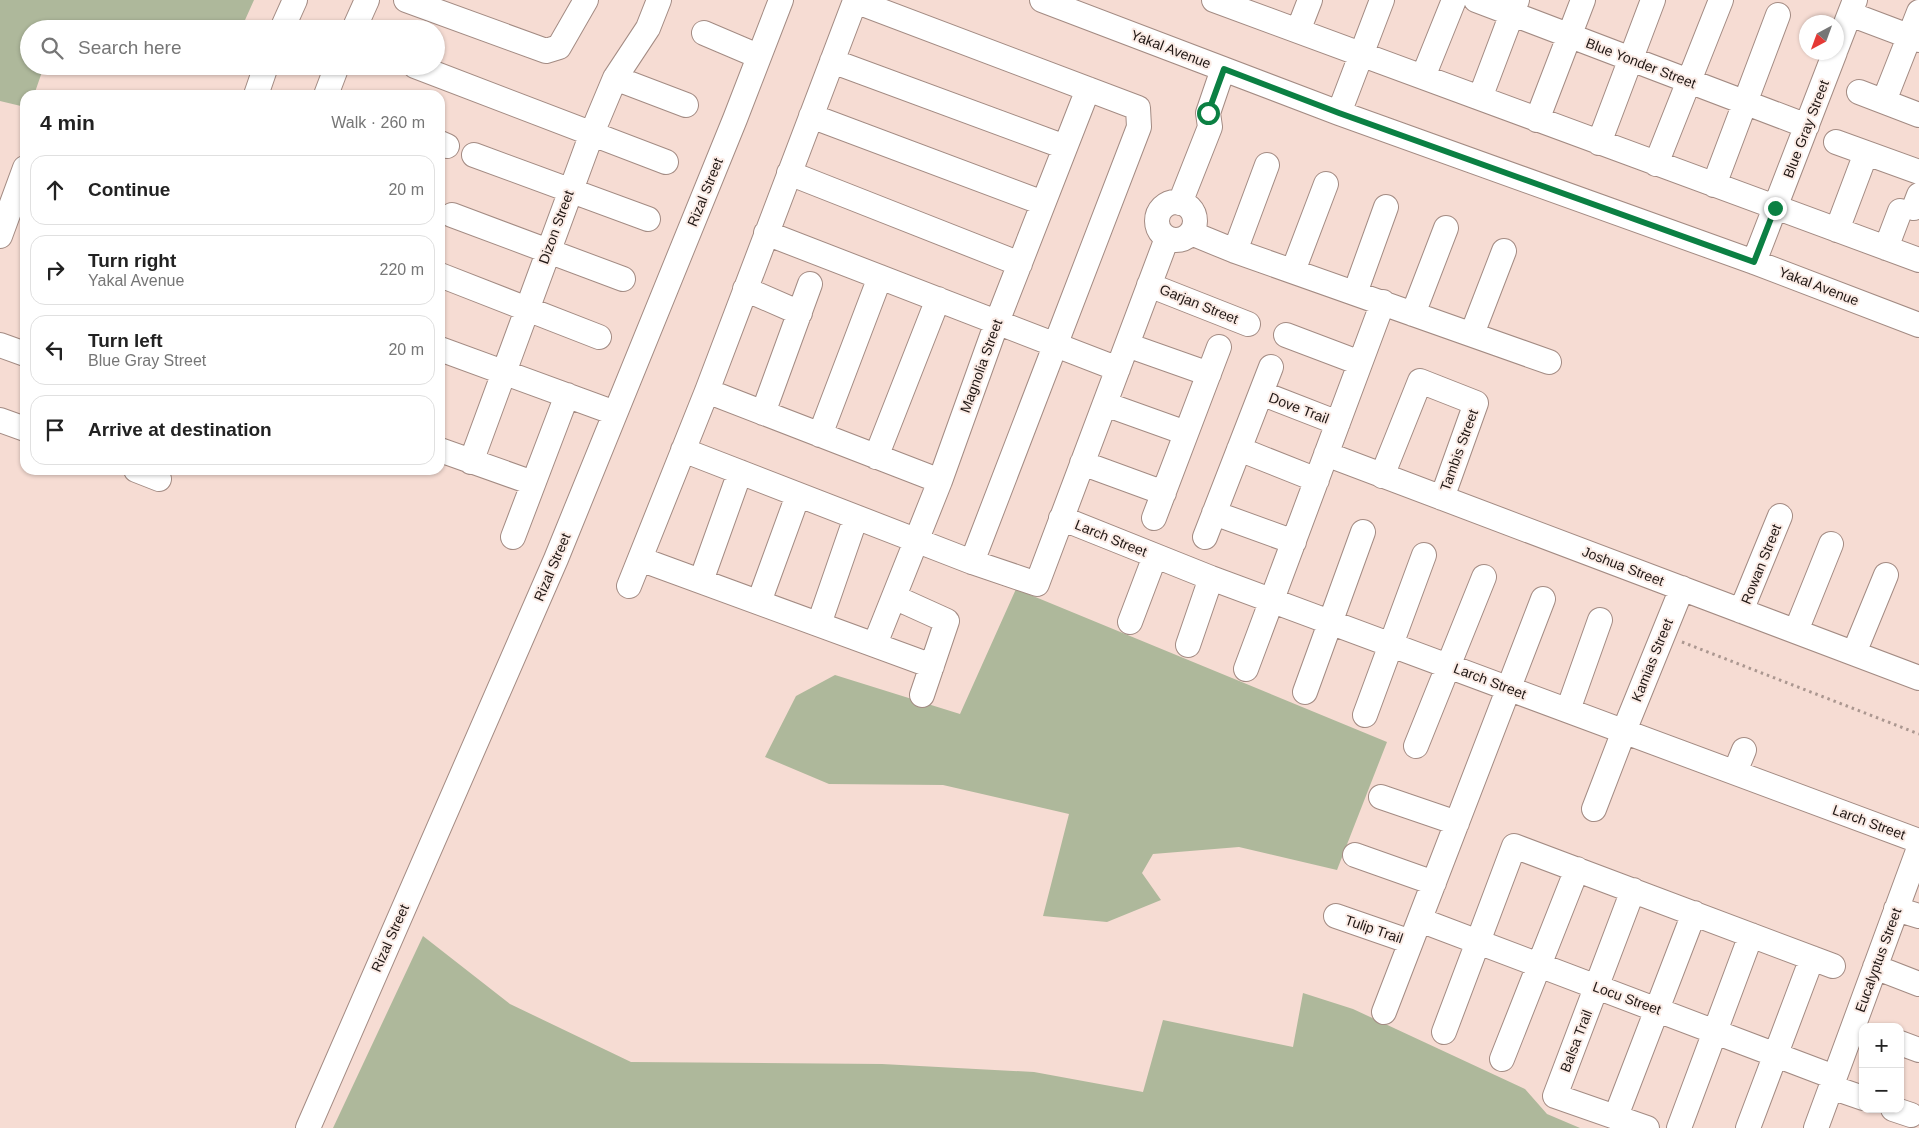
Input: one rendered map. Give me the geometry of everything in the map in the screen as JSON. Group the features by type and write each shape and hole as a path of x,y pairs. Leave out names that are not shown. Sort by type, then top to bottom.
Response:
{"street":[{"path":"286,20 295,0"},
{"path":"358,20 367,0"},
{"path":"422,3 546,51 559,47 586,0"},
{"name":"Dizon Street","path":"471,462 526,308 592,133 615,78 648,28 659,0"},
{"name":"Yakal Avenue","path":"1042,0 1339,113 1754,262 1919,325"},
{"path":"1214,0 1241,5 1298,31 1919,260"},
{"path":"1298,31 1310,0"},
{"path":"1339,113 1382,0"},
{"path":"1423,77 1454,0"},
{"name":"Blue Yonder Street","path":"1476,0 1514,7 1570,36 1807,126"},
{"path":"1537,120 1583,0"},
{"path":"1599,143 1653,0"},
{"path":"1656,164 1721,0"},
{"path":"629,586 707,391 855,1 1138,108 1139,127 972,562"},
{"name":"Rizal Street","path":"308,1128 556,559 735,119 776,2"},
{"path":"1480,98 1514,7"},
{"path":"1844,29 1853,7 1914,38"},
{"path":"1884,101 1914,38 1919,12"},
{"path":"1714,185 1778,14"},
{"path":"704,33 758,56"},
{"name":"Blue Gray Street","path":"1754,262 1832,60"},
{"path":"832,62 1065,147"},
{"path":"1180,203 1210,127 1208,113 1231,72"},
{"path":"258,90 263,75"},
{"path":"328,90 334,75"},
{"path":"439,75 666,162"},
{"path":"615,78 686,105"},
{"name":"Magnolia Street","path":"875,644 940,481 997,322 1088,89"},
{"path":"1859,92 1919,115"},
{"path":"811,116 1043,203"},
{"path":"1836,142 1919,172"},
{"path":"1837,230 1866,153"},
{"path":"474,155 648,219"},
{"path":"1235,251 1267,165"},
{"path":"789,173 1020,264"},
{"path":"0,236 20,179"},
{"path":"1293,271 1326,184"},
{"path":"1171,203 1180,203 1189,208 1194,215 1195,225 1191,233 1180,240 1167,238 1160,232 1157,224 1158,215 1163,207 1171,203"},
{"path":"1886,248 1911,205"},
{"path":"1355,293 1386,207"},
{"path":"452,215 623,279"},
{"path":"1413,314 1446,228"},
{"path":"766,232 1118,369"},
{"path":"1191,233 1235,251 1549,362"},
{"path":"683,450 972,562 1037,584 1167,238"},
{"path":"1472,334 1504,251"},
{"path":"445,277 598,337"},
{"path":"820,435 880,277"},
{"path":"763,413 810,284"},
{"name":"Garjan Street","path":"1149,285 1248,324"},
{"path":"745,289 800,313"},
{"path":"876,456 938,299"},
{"path":"1246,669 1383,302"},
{"path":"1286,335 1360,362"},
{"path":"0,345 20,352"},
{"path":"1127,345 1209,374"},
{"path":"1154,518 1219,347"},
{"path":"445,355 503,372 615,413"},
{"path":"1205,537 1271,367"},
{"name":"Tambis Street","path":"1382,476 1420,381 1476,403 1442,498"},
{"path":"707,391 940,481"},
{"name":"Dove Trail","path":"1261,393 1338,423"},
{"path":"513,537 567,394"},
{"path":"1105,404 1186,433"},
{"path":"0,420 20,427"},
{"path":"1239,449 1317,480"},
{"path":"445,452 533,483"},
{"name":"Joshua Street","path":"1326,454 1854,654 1918,673"},
{"path":"1082,463 1164,493"},
{"path":"701,581 740,472"},
{"path":"149,475 159,479"},
{"path":"759,602 798,495"},
{"path":"1214,513 1294,542"},
{"name":"Rowan Street","path":"1741,611 1780,516"},
{"path":"819,624 856,517"},
{"name":"Larch Street","path":"1062,518 1211,578 1624,731 1695,764 1735,772 1919,848"},
{"path":"1305,692 1363,532"},
{"path":"1796,631 1831,544"},
{"path":"1365,715 1424,555"},
{"path":"1130,622 1155,556"},
{"path":"640,559 932,666"},
{"path":"1854,654 1886,576"},
{"path":"1416,746 1484,577"},
{"path":"1188,645 1211,578"},
{"name":"Kamias Street","path":"1594,809 1662,634 1682,588"},
{"path":"894,597 947,621 922,695"},
{"path":"1384,1012 1543,599"},
{"path":"1568,710 1600,620"},
{"path":"1735,772 1744,750"},
{"path":"1381,797 1457,823"},
{"path":"1444,1032 1514,846 1822,962 1776,1055 1748,1128"},
{"name":"Eucalyptus Street","path":"1816,1128 1832,1082 1858,1027 1875,967 1919,848"},
{"path":"1355,855 1434,884"},
{"path":"1502,1059 1577,870"},
{"name":"Balsa Trail","path":"1616,1116 1555,1096 1633,890"},
{"path":"1896,909 1919,916"},
{"path":"1647,1128 1616,1116 1694,913"},
{"name":"Tulip Trail","path":"1336,916 1411,942"},
{"name":"Locu Street","path":"1420,920 1776,1055 1859,1096"},
{"path":"1679,1128 1751,935"},
{"path":"1875,967 1919,984"},
{"path":"1904,1044 1919,1050"}],"path":[{"path":"1662,634 1919,734"}],"green space":[{"path":"0,0 254,0 245,20 20,20 20,75 41,75 36,90 20,90 20,106 0,101"},
{"path":"1016,589 1387,742 1337,870 1239,847 1153,854 1142,873 1161,900 1107,922 1043,916 1069,814 943,785 829,784 765,757 796,696 835,675 960,714"},
{"path":"423,936 510,1004 631,1062 882,1064 1034,1072 1143,1092 1163,1020 1293,1047 1303,993 1353,1009 1525,1089 1547,1114 1580,1128 333,1128"}],"route":[{"path":"1208,113 1224,69 1339,113 1754,262 1775,208"}]}
